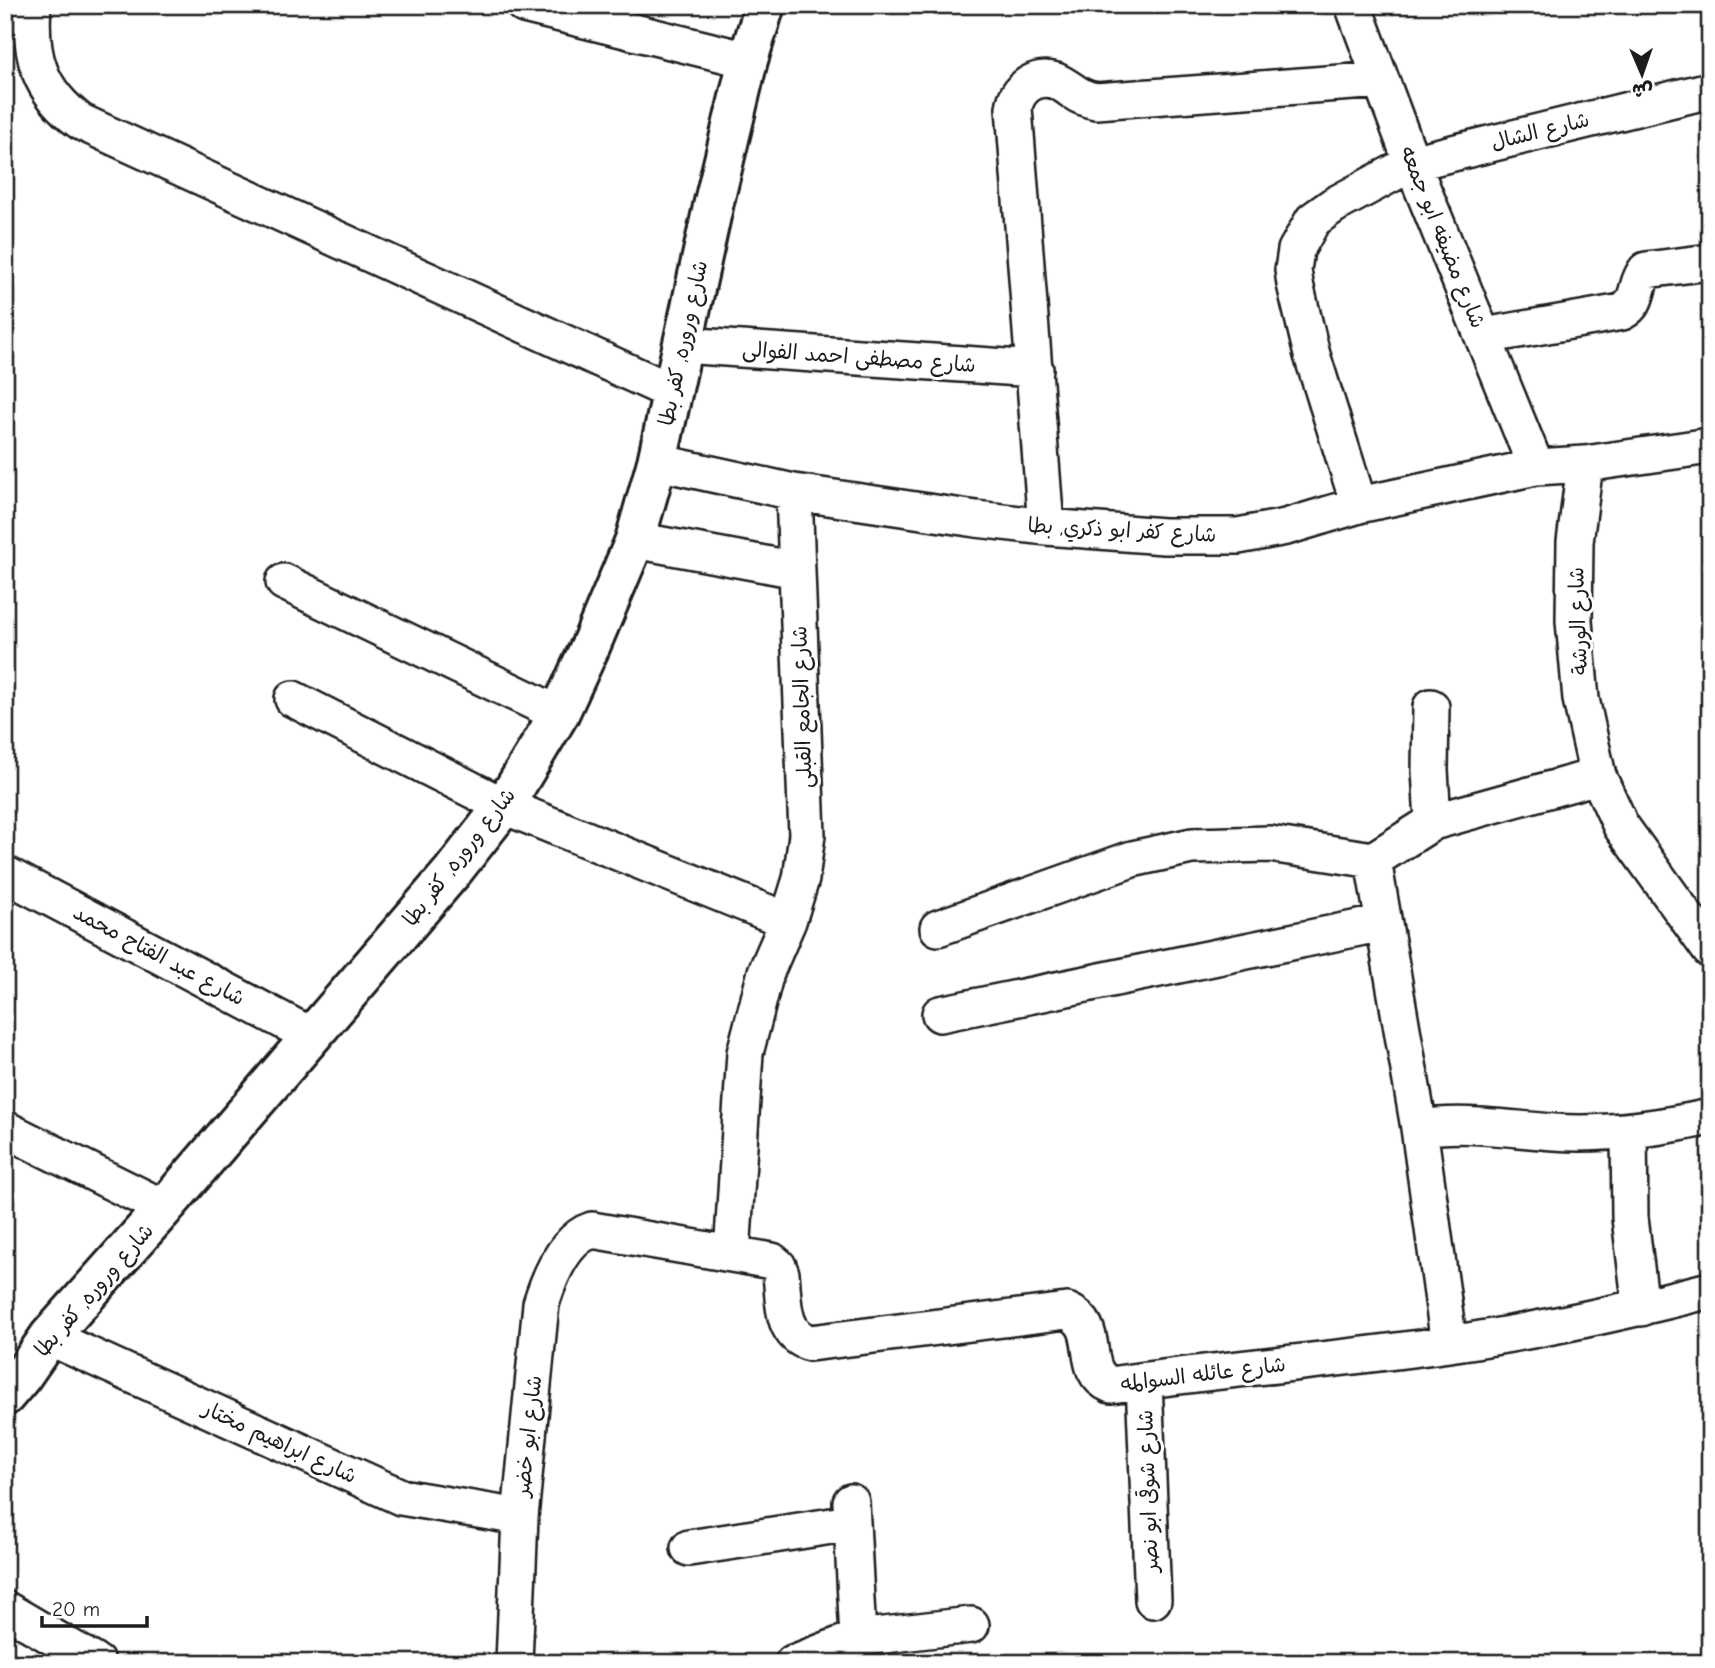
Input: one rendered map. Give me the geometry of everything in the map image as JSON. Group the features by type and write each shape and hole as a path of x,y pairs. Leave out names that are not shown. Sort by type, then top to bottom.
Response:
{"street":[{"path":"33,5 31,33 34,58 61,107 81,122 671,392"},
{"path":"524,5 748,60"},
{"name":"شارع وروره, كفر بطا","path":"11,1380 164,1208 453,871 504,806 559,714 635,540 657,462 748,60 765,5"},
{"name":"شارع مضيفه ابو جمعه","path":"1353,5 1412,163 1536,467"},
{"path":"1046,527 1014,108 1015,100 1023,88 1045,79 1053,80 1083,98 1096,101 1381,80"},
{"name":"شارع الشال","path":"1359,505 1312,355 1293,270 1296,250 1314,220 1334,205 1412,163 1710,90"},
{"path":"1483,336 1622,312 1634,303 1641,276 1646,270 1710,262"},
{"name":"شارع مصطفى احمد الفوالى","path":"682,345 1035,369"},
{"name":"شارع كفر ابو ذكري, بطا","path":"657,462 794,492 976,519 1164,536 1238,536 1286,527 1359,505 1536,467 1585,464 1710,446"},
{"name":"شارع الورشة","path":"1585,464 1576,542 1574,621 1581,699 1598,776 1621,826 1710,950"},
{"name":"شارع الجامع القبلى","path":"732,1254 745,1053 766,972 788,921 801,878 807,835 794,492"},
{"path":"635,540 797,570"},
{"path":"284,582 559,714"},
{"path":"293,699 504,806 788,921"},
{"path":"1431,707 1433,822"},
{"path":"938,928 1132,859 1192,846 1270,844 1373,860 1433,822 1598,776"},
{"path":"1373,860 1419,1128 1449,1344"},
{"name":"شارع عبد الفتاح محمد","path":"5,874 312,1036"},
{"path":"940,1014 1383,923"},
{"path":"1419,1128 1464,1124 1554,1132 1629,1131 1710,1117"},
{"path":"5,1129 164,1208"},
{"path":"1629,1131 1630,1218 1641,1308"},
{"name":"شارع عائله السوالمه","path":"592,1230 772,1261 778,1266 788,1326 801,1340 810,1343 1067,1311 1085,1322 1095,1373 1101,1381 1111,1385 1449,1344 1641,1308 1710,1290"},
{"name":"شارع ابو خضر","path":"514,1663 520,1517 541,1304 551,1276 573,1241 592,1230"},
{"name":"شارع ابراهيم مختار","path":"49,1337 401,1497 520,1517"},
{"name":"شارع شوقى ابو نصر","path":"1144,1381 1153,1600"},
{"path":"689,1548 851,1511 858,1638"},
{"path":"5,1609 97,1663"},
{"path":"793,1663 858,1638 971,1625"}]}
